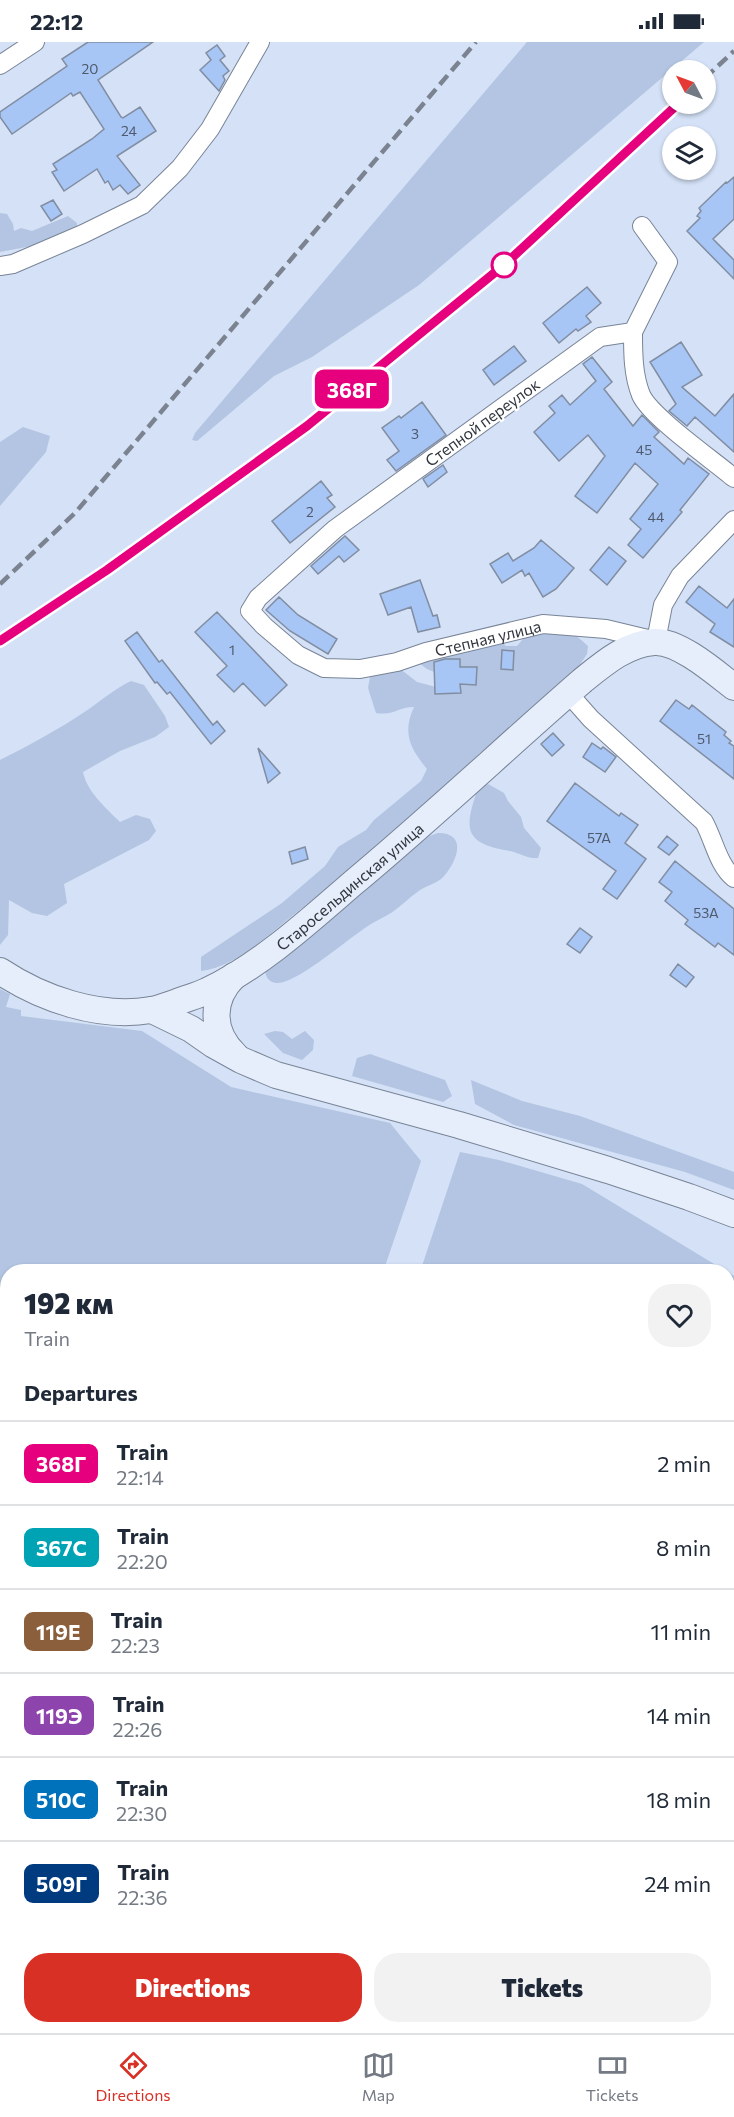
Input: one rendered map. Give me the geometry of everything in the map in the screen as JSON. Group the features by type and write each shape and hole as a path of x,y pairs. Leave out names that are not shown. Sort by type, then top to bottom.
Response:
{"street":[{"path":"0,65 36,42"},
{"path":"0,266 12,264 84,234 142,205 180,168 210,129 260,42"},
{"path":"642,226 668,262 633,332 634,375 642,398 656,416 734,478"},
{"name":"Степной переулок","path":"250,611 258,598 334,529 387,490 600,338 633,332"},
{"path":"656,641 663,605 680,576 734,520"},
{"name":"Степная улица","path":"250,611 298,655 324,668 360,669 388,664 426,652 543,624 606,629 656,641 690,654 734,687"},
{"name":"Старосельдинская улица","path":"0,971 34,990 64,1002 122,1013 152,1010 207,991 236,974 304,925 447,803 602,664 627,649 656,641"},
{"path":"568,693 591,718 704,822 723,865 734,878"},
{"path":"236,974 221,992 217,1008 217,1028 227,1047 241,1060"},
{"path":"152,1010 191,1029 214,1046 276,1075 459,1125 608,1170 734,1214"}],"shaded area":[{"path":"527,42 704,42 683,60 662,60 662,78 419,285 312,357 274,376 197,441 192,440 195,433"},
{"path":"0,213 7,214 14,231 21,228 32,231 68,216 77,223 77,231 37,245 0,252"},
{"path":"23,427 50,436 46,452 0,506 0,442"},
{"path":"530,631 572,632 588,646 587,654 577,669 500,742 480,753 414,815 345,874 252,948 228,963 201,971 201,957 282,903 325,866 338,847 366,830 374,820 421,781 427,769 412,747 408,733 410,716 414,707 388,713 376,713 368,688 370,677 399,668 417,682 436,687 439,674 416,661 497,638 506,646 517,646"},
{"path":"131,681 144,685 165,716 169,727 155,737 120,751 83,772 93,793 120,822 136,815 150,819 156,831 149,840 64,884 67,903 47,916 32,913 9,900 8,935 0,945 0,760 68,723"},
{"path":"488,784 504,793 521,817 524,828 541,848 538,858 483,844 471,832 470,814 473,802 478,788"},
{"path":"438,833 447,834 457,843 453,863 442,878 420,890 391,913 362,930 298,975 278,983 268,978 265,968 429,836"},
{"path":"0,989 10,994 6,1007 21,1010 21,1016 142,1031 231,1087 390,1123 421,1161 386,1264 0,1264"},
{"path":"275,1031 283,1032 292,1039 305,1031 314,1040 313,1050 302,1060 283,1053 264,1034"},
{"path":"370,1054 445,1080 452,1096 443,1102 352,1076 357,1058"},
{"path":"471,1080 522,1101 580,1116 734,1172 734,1190 685,1172 514,1125 475,1104"},
{"path":"460,1152 499,1160 582,1184 714,1264 423,1264"}],"building":[{"path":"88,42 153,42 98,80 121,117 123,118 140,107 156,131 117,156 140,185 128,194 120,185 113,190 108,181 105,183 97,169 64,191 52,172 57,170 53,164 104,129 80,92 73,96 71,93 12,134 0,117 0,112 67,66 62,59"},
{"path":"217,45 225,56 220,60 229,71 223,76 225,80 219,91 200,70 211,60 206,53"},
{"path":"734,177 734,219 713,239 734,260 734,279 687,231 700,218 697,216 701,211 699,208"},
{"path":"53,200 62,214 51,221 41,206"},
{"path":"587,287 601,303 586,316 591,322 578,331 576,329 559,343 543,323"},
{"path":"681,342 702,375 682,387 715,416 734,394 734,452 695,417 687,426 669,411 676,404 650,362"},
{"path":"514,346 526,361 494,385 483,370"},
{"path":"592,357 612,382 604,389 633,426 642,415 659,432 654,437 684,464 688,458 709,474 680,510 682,512 643,558 628,545 641,529 630,519 658,484 635,463 597,513 575,496 605,456 588,435 559,461 534,432 555,413 549,406 562,395 570,405 596,381 583,364"},
{"path":"422,402 446,435 396,471 387,460 399,451 382,428 399,416 401,418"},
{"path":"443,465 447,472 428,487 423,479"},
{"path":"321,481 332,495 327,498 335,507 290,543 272,521"},
{"path":"345,536 359,550 344,562 339,556 318,574 311,566"},
{"path":"541,540 574,568 556,589 543,597 529,573 525,576 522,570 502,583 490,564 508,553 513,561 534,548"},
{"path":"609,547 626,561 607,585 590,570"},
{"path":"420,580 433,616 437,615 440,627 418,632 411,607 388,615 380,594"},
{"path":"699,586 727,608 734,599 734,647 710,632 715,624 686,602"},
{"path":"279,597 298,615 337,639 328,654 290,631 266,610"},
{"path":"217,612 287,685 265,706 243,683 234,692 217,675 227,666 195,632"},
{"path":"137,632 159,662 162,660 213,725 217,721 225,731 211,744 170,692 167,694 157,682 155,683 125,641"},
{"path":"502,650 514,651 513,670 501,669"},
{"path":"460,659 460,667 477,667 476,685 460,684 461,693 435,694 434,662"},
{"path":"676,700 689,709 692,705 726,732 724,735 734,746 734,779 660,721"},
{"path":"553,733 564,745 552,756 541,744"},
{"path":"592,743 601,749 603,747 616,757 605,772 583,757"},
{"path":"258,748 280,773 268,783"},
{"path":"575,783 619,816 621,813 638,825 625,843 646,859 617,899 603,889 616,871 547,821"},
{"path":"667,836 678,845 669,855 658,847"},
{"path":"305,847 308,859 292,864 289,852"},
{"path":"675,861 734,909 734,955 718,943 715,947 685,924 688,920 665,901 672,892 659,882"},
{"path":"580,928 592,937 580,953 567,944"},
{"path":"678,964 694,977 686,987 670,975"}],"railway":[{"path":"0,584 75,513 476,42"},
{"path":"716,68 734,51"},
{"path":"0,641 107,570 307,426 504,265 667,114"}],"train":[{"name":"368Г","path":"0,641 107,570 307,426 504,265 667,114"}]}
